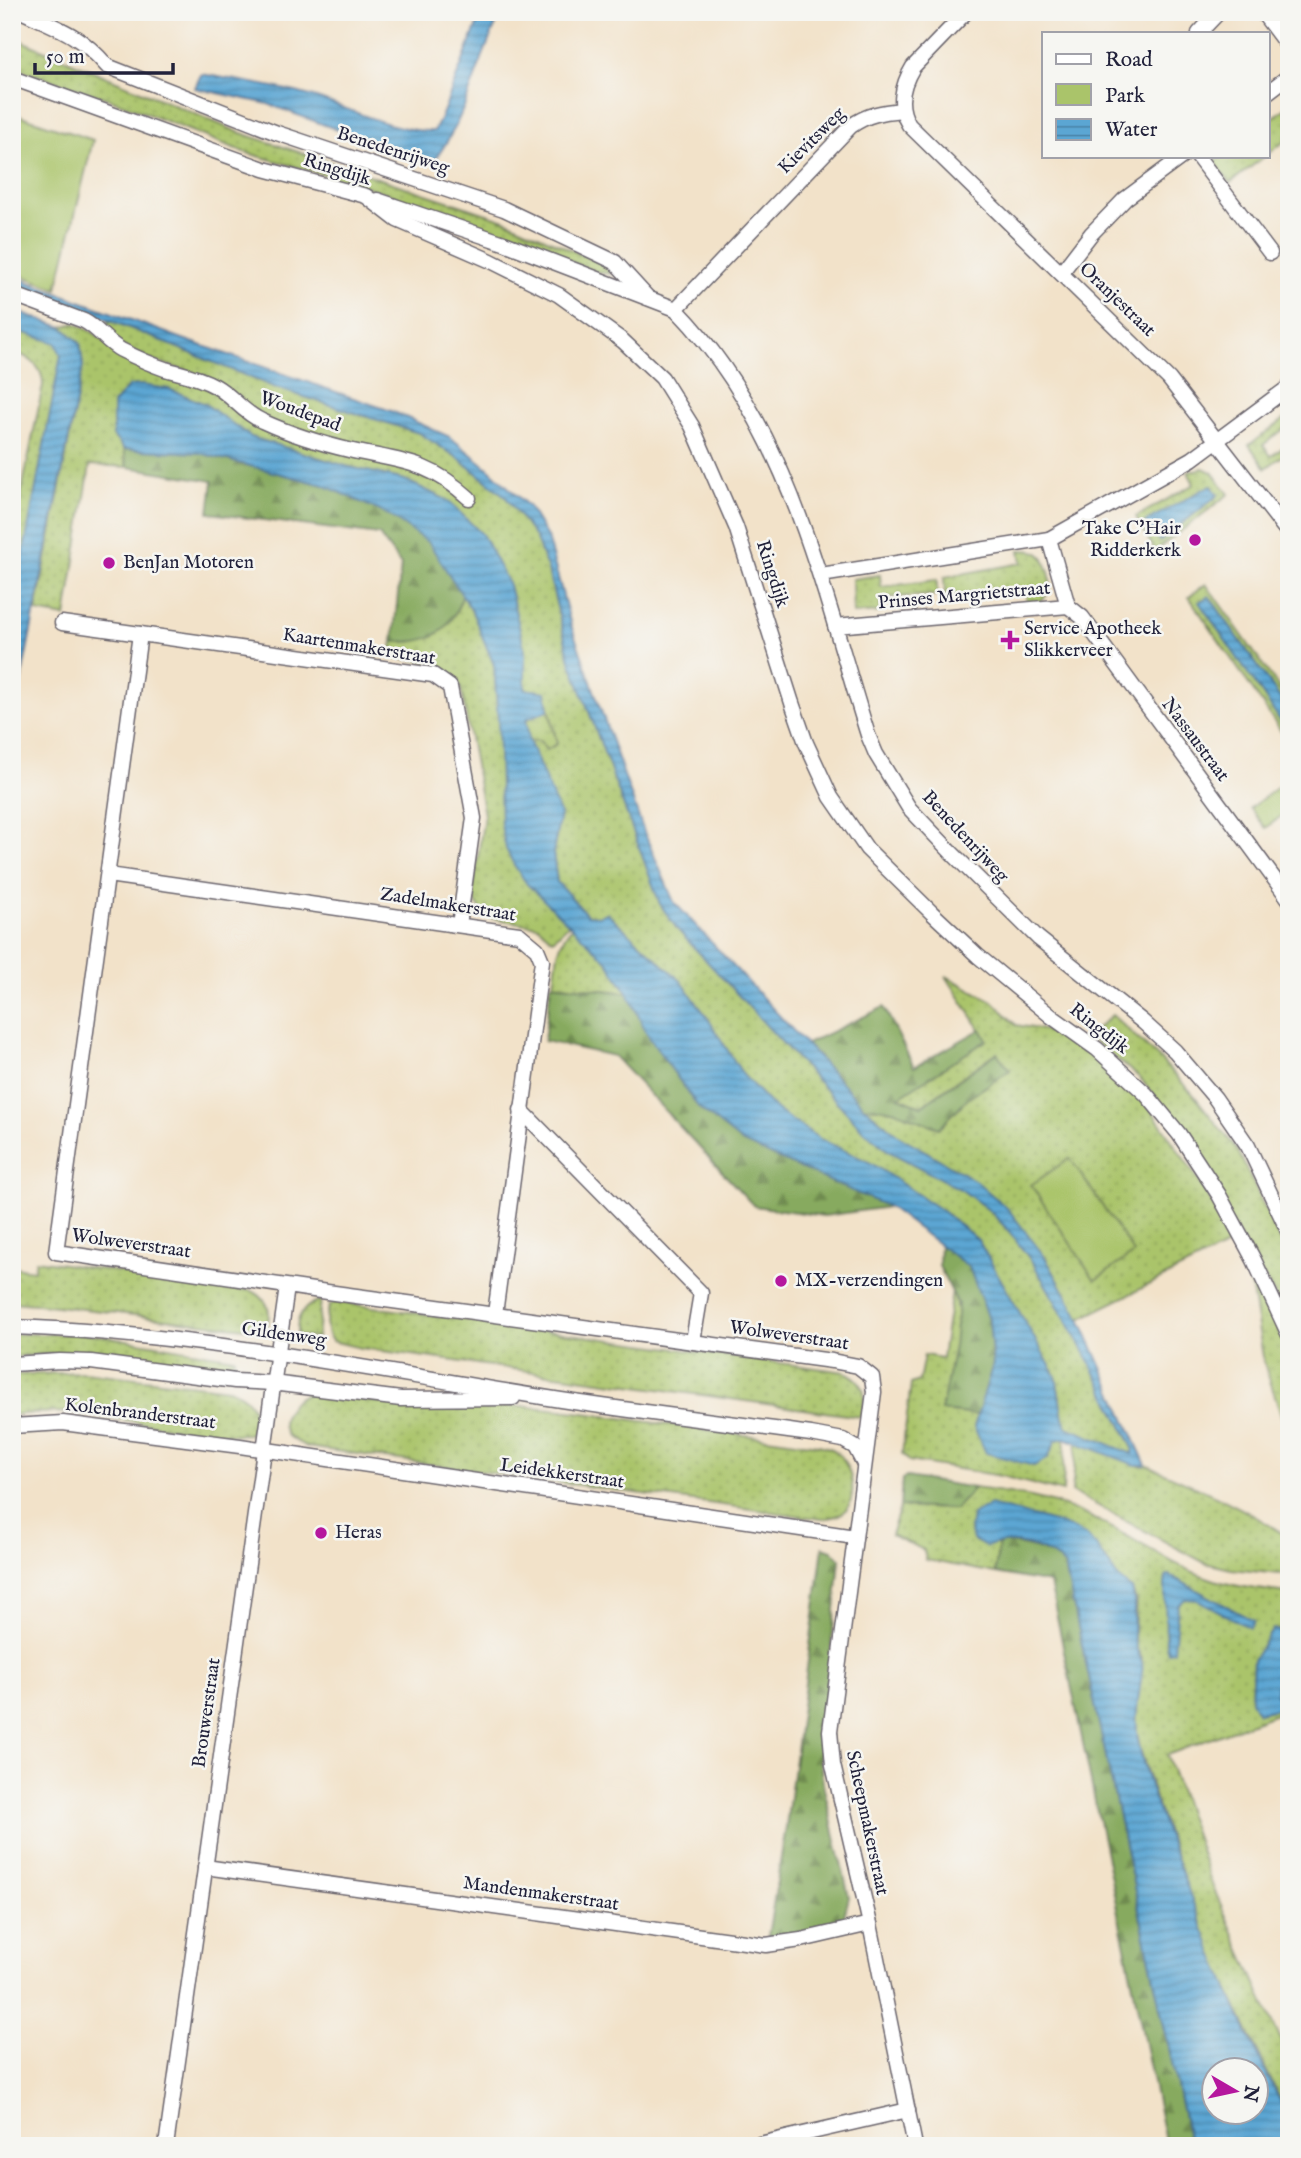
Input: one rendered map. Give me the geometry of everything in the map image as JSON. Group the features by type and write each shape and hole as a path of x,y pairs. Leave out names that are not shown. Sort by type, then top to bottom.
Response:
{"street":[{"name":"Benedenrijweg","path":"23,12 73,34 92,48 107,66 276,133 504,209 615,262 650,301"},
{"path":"902,110 903,89 913,67 966,12"},
{"path":"1200,32 1219,12"},
{"path":"1262,12 1289,48"},
{"path":"1270,90 1289,76"},
{"name":"Ringdijk","path":"12,78 264,169 366,196 397,220 491,261 559,295 623,341 662,379 692,426 732,514 792,704 806,743 831,797 867,849 932,913 978,956 1051,1016 1097,1049 1146,1094 1179,1134 1219,1195 1254,1260 1289,1335"},
{"name":"Oranjestraat","path":"902,110 909,125 922,139 1169,379 1289,534"},
{"name":"Kievitsweg","path":"676,309 851,126 878,112 902,110"},
{"path":"1060,273 1090,234 1125,199 1180,158"},
{"path":"1199,158 1270,253"},
{"name":"Benedenrijweg","path":"366,196 504,243 676,309 695,328 734,379 777,461 801,516 821,575 876,754 909,808 1038,939 1143,1022 1175,1051 1215,1098 1248,1146 1289,1233"},
{"name":"Woudepad","path":"12,294 95,326 103,337 118,348 143,360 200,378 232,397 247,414 263,422 352,451 419,465 443,476 469,498"},
{"name":"Prinses Margrietstraat","path":"821,575 1049,539 1192,459 1289,387"},
{"name":"Prinses Margrietstraat","path":"835,626 1069,607 1049,539"},
{"name":"Nassaustraat","path":"1069,607 1082,617 1289,899"},
{"name":"Kaartenmakerstraat","path":"62,623 433,675 450,687 474,818 459,925"},
{"name":"Wolweverstraat","path":"139,634 56,1252 287,1287 693,1341 858,1366 872,1377 874,1392 864,1464"},
{"name":"Zadelmakerstraat","path":"108,875 519,934 537,950 542,961 495,1314"},
{"path":"521,1110 701,1293 693,1341"},
{"name":"Brouwerstraat","path":"166,2146 287,1287"},
{"name":"Gildenweg","path":"12,1327 87,1330 277,1353 550,1398 843,1440 855,1447 864,1464"},
{"name":"Gildenweg","path":"12,1364 91,1362 401,1399 550,1398"},
{"name":"Kolenbranderstraat","path":"12,1426 62,1423 263,1449"},
{"name":"Leidekkerstraat","path":"263,1449 855,1537"},
{"name":"Scheepmakerstraat","path":"864,1464 830,1731 833,1765 870,1924 915,2146"},
{"name":"Mandenmakerstraat","path":"205,1867 766,1944 801,1940 870,1924"},
{"path":"751,2146 908,2110"}],"green space":[{"path":"12,37 238,132 505,220 607,266 610,274 593,271 516,239 384,192 244,152 115,101 12,67"},
{"path":"1289,106 1289,138 1270,152 1270,120"},
{"path":"12,113 93,140 57,289 12,272"},
{"path":"1219,158 1262,158 1230,183 1214,162"},
{"path":"110,320 276,388 419,433 458,458 505,496 535,537 548,570 570,660 660,904 678,930 864,1131 890,1152 962,1190 990,1211 1007,1229 1033,1263 1083,1349 1133,1448 1132,1455 1067,1427 1063,1419 1056,1376 978,1240 941,1210 871,1163 820,1139 776,1110 743,1075 681,981 607,913 587,915 557,882 553,853 560,814 529,741 540,741 546,750 557,744 546,693 525,690 525,651 509,585 482,534 447,500 405,480 346,466 251,437 205,404 169,389 129,386 113,404 113,436 124,449 127,467 90,465 66,617 36,612 83,366 80,343 62,327 75,323 94,333 122,356 196,382 217,393 249,418 288,434 243,408 207,377 151,360 118,344 104,331"},
{"path":"12,329 56,343 61,355 13,610 12,540 43,385 38,367 12,351"},
{"path":"1289,416 1289,425 1263,445 1271,456 1289,443 1289,451 1266,468 1249,445"},
{"path":"124,449 200,453 324,485 389,515 429,542 463,594 458,607 446,627 429,638 393,642 401,565 379,535 209,513 213,481 127,467"},
{"path":"1203,468 1212,472 1229,494 1155,551 1136,517 1194,484 1188,472","holes":["1211,485 1218,495 1161,541 1145,522"]},
{"path":"1020,550 1040,554 1049,572 1049,590 1039,602 1027,605 1026,590 945,596 944,577 1022,563"},
{"path":"880,575 881,587 937,580 937,595 881,598 880,612 853,614 852,579"},
{"path":"1206,584 1289,702 1289,711 1209,596 1200,602 1289,733 1289,743 1189,597"},
{"path":"463,594 484,636 494,665 498,720 527,884 570,923 552,939 538,926 491,918 484,914 475,901 473,892 484,815 461,688 449,672 431,663 390,658 393,642 429,638 446,627"},
{"path":"549,710 557,744 546,750 540,741 529,741 526,719"},
{"path":"1289,779 1289,810 1266,828 1250,808"},
{"path":"573,926 607,961 628,993 554,984 560,946"},
{"path":"946,976 994,1002 1016,1025 1060,1033 1107,1065 1145,1101 1199,1181 1235,1242 1080,1319 1045,1257 976,1181 898,1135 863,1106 893,1110 939,1128 966,1100 1009,1070 996,1053 921,1106 898,1097 987,1040"},
{"path":"551,984 628,993 647,1034 699,1108 743,1143 889,1207 824,1216 754,1206 614,1056 544,1041"},
{"path":"884,1007 914,1067 981,1029 987,1040 899,1097 921,1106 997,1053 1010,1070 966,1100 939,1128 893,1110 863,1106 806,1044"},
{"path":"1112,1015 1192,1093 1238,1151 1289,1259 1289,1319 1156,1097 1140,1078 1088,1036"},
{"path":"1070,1158 1134,1253 1095,1280 1031,1185"},
{"path":"940,1244 969,1267 989,1319 993,1364 978,1415 941,1411 954,1346 958,1304 939,1266"},
{"path":"36,1260 252,1291 262,1298 268,1307 268,1324 266,1330 12,1302 12,1267 34,1270"},
{"path":"1247,1260 1289,1352 1289,1438 1264,1363"},
{"path":"952,1291 956,1303 957,1333 941,1411 978,1415 974,1427 1048,1458 1056,1440 1065,1438 1063,1492 1001,1476 909,1461 902,1454 911,1384 919,1381 924,1355 942,1358"},
{"path":"321,1300 317,1338 297,1335 302,1313"},
{"path":"336,1302 845,1372 861,1385 864,1403 860,1417 361,1348 332,1341 329,1337 327,1314 330,1305"},
{"path":"12,1334 91,1334 235,1358 233,1370 116,1355 47,1354 12,1357"},
{"path":"84,1372 229,1389 248,1401 254,1412 253,1426 249,1434 204,1433 72,1413 12,1415 12,1375"},
{"path":"305,1394 403,1406 521,1406 818,1445 834,1450 846,1464 852,1493 846,1509 837,1516 822,1519 307,1447 287,1435 283,1423 290,1406"},
{"path":"1077,1442 1140,1466 1146,1465 1255,1516 1289,1538 1289,1575 1231,1569 1205,1563 1072,1492"},
{"path":"907,1477 974,1488 956,1509 900,1507 902,1479"},
{"path":"974,1488 1027,1496 1096,1519 1209,1578 1238,1586 1289,1593 1289,1634 1273,1629 1253,1660 1251,1700 1258,1713 1289,1706 1289,1709 1167,1755 1213,1887 1289,2059 1289,2118 1270,2078 1270,2056 1260,2056 1214,1959 1158,1808 1140,1748 1135,1721 1142,1657 1136,1648 1134,1635 1136,1601 1132,1589 1119,1582 1104,1556 999,1541 995,1573 926,1560 924,1550 891,1535 900,1507 956,1509"},
{"path":"999,1541 1051,1554 1065,1566 1190,2146 1166,2146 1050,1583 995,1573"},
{"path":"823,1547 832,1550 840,1559 820,1760 849,1897 843,1920 825,1932 778,1938 768,1936 786,1827"}],"water":[{"path":"482,12 502,12 456,125 435,159 403,154 268,104 195,88 201,74 252,83 303,94 385,123 434,131"},
{"path":"12,276 394,412 450,437 529,507 547,537 571,625 644,832 674,902 863,1106 898,1135 976,1181 1008,1209 1045,1257 1080,1319 1146,1465 1135,1465 1065,1438 1056,1440 1048,1458 1034,1466 986,1453 974,1427 993,1364 989,1319 969,1267 889,1207 743,1143 699,1108 647,1034 628,993 607,961 527,884 506,849 501,825 494,665 471,609 429,543 389,515 324,485 200,453 124,449 113,436 113,404 129,386 169,389 205,404 251,437 346,466 405,480 447,500 482,534 509,585 525,651 525,689 546,692 549,710 526,719 529,741 560,814 553,853 557,882 587,915 607,913 681,981 743,1075 776,1110 820,1139 871,1163 941,1210 978,1240 1056,1376 1067,1427 1132,1454 1133,1448 1083,1349 1033,1263 1007,1229 990,1211 962,1190 890,1152 864,1131 678,930 660,904 570,660 548,570 535,537 505,496 458,458 419,433 276,388 110,320 12,284"},
{"path":"12,310 62,327 80,343 83,366 12,727 12,614 61,355 56,343 12,329"},
{"path":"1211,485 1218,495 1160,541 1145,522"},
{"path":"1209,596 1289,711 1289,733 1199,602"},
{"path":"990,1505 1078,1531 1093,1542 1118,1578 1132,1589 1134,1640 1142,1665 1137,1726 1143,1762 1164,1826 1218,1966 1258,2056 1200,2056 1200,2126 1270,2126 1270,2080 1289,2118 1289,2146 1190,2146 1065,1566 1049,1553 1028,1545 1006,1543 986,1547 973,1540 970,1528 972,1515"},
{"path":"1169,1575 1254,1621 1250,1628 1198,1600 1185,1599 1178,1606 1174,1651 1168,1652 1165,1584"},
{"path":"1273,1629 1289,1634 1289,1653 1280,1654 1276,1695 1289,1696 1289,1706 1258,1713 1251,1701 1253,1660"}],"place":[{"name":"Take C'Hair Ridderkerk","path":"1195,540"},
{"name":"BenJan Motoren","path":"109,563"},
{"name":"Service Apotheek Slikkerveer","path":"1010,640"},
{"name":"MX-verzendingen","path":"781,1281"},
{"name":"Heras","path":"321,1533"}]}
